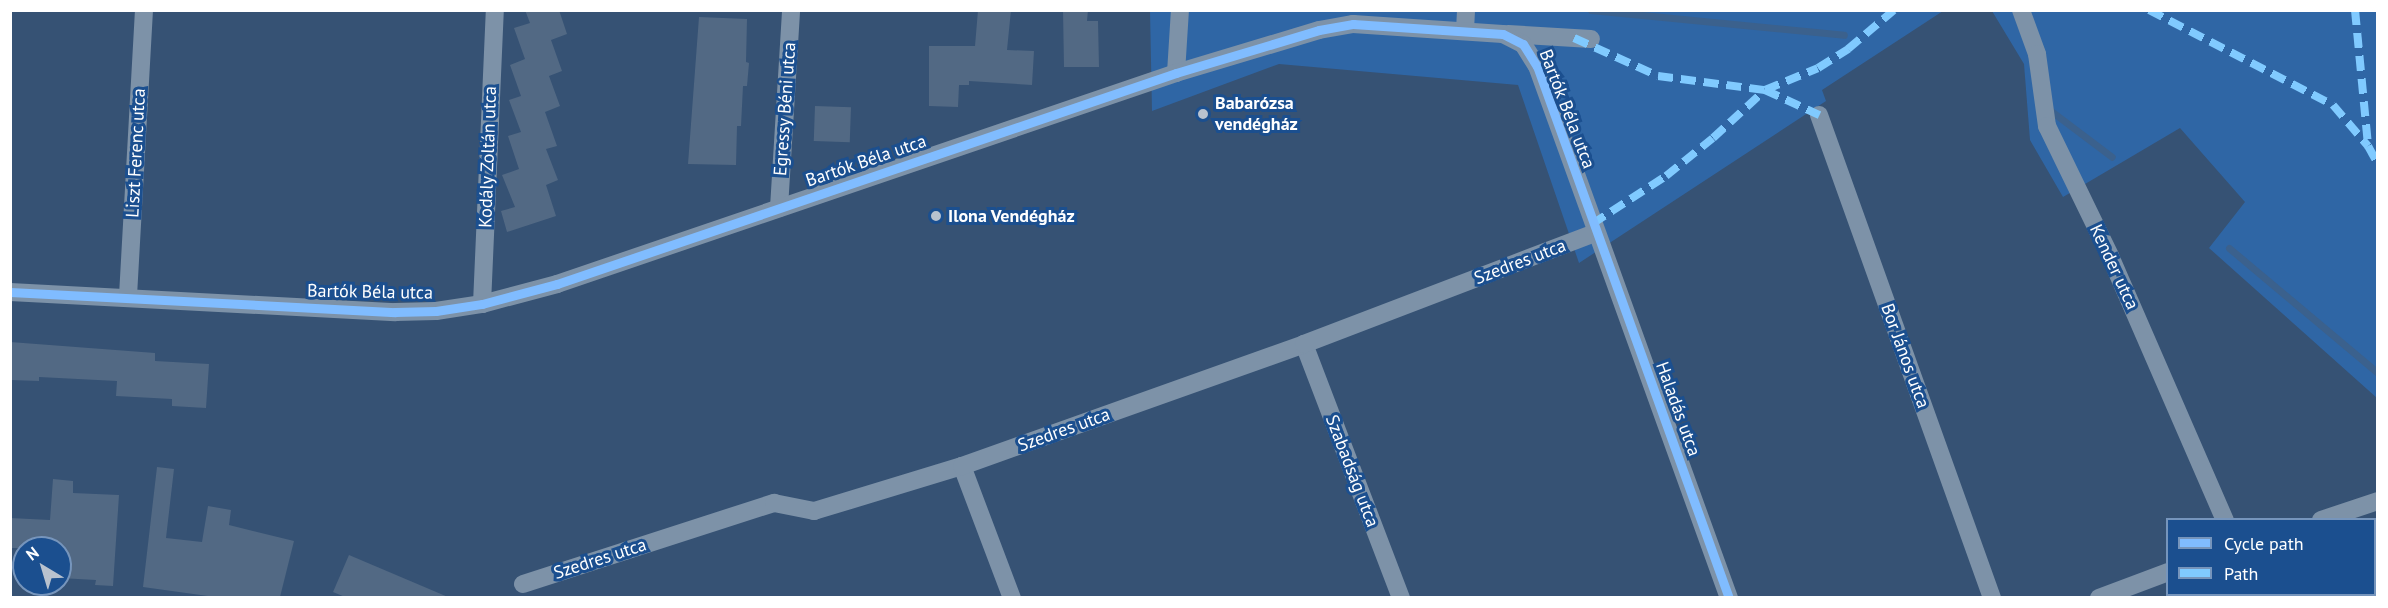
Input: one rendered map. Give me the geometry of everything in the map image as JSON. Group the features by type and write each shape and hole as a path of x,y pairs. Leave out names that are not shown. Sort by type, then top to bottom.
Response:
{"street":[{"name":"Liszt Ferenc utca","path":"128,296 144,10"},
{"name":"Kodály Zoltán utca","path":"482,304 495,10"},
{"name":"Egressy Béni utca","path":"779,208 791,10"},
{"path":"1176,73 1180,10"},
{"path":"1464,30 1466,10"},
{"name":"Kender utca","path":"2021,10 2037,54 2047,126 2110,256 2226,518"},
{"name":"Bartók Béla utca","path":"10,292 128,296 405,312 482,304 557,284 1176,73 1338,26 1353,24 1503,34 1523,44 1537,66 1595,233"},
{"path":"1503,34 1591,39"},
{"name":"Bor János utca","path":"1819,115 1992,597"},
{"name":"Szedres utca","path":"523,584 774,503 814,511 962,466 1304,344 1595,233"},
{"name":"Haladás utca","path":"1595,233 1729,597"},
{"name":"Szabadság utca","path":"1304,344 1401,597"},
{"path":"962,466 1012,597"},
{"path":"2324,518 2378,501"},
{"path":"2099,597 2166,574"}],"shaded area":[{"path":"1150,11 1943,11 1822,90 1826,101 1579,263 1518,85 1279,64 1152,111"},
{"path":"1992,11 2377,11 2377,398 2209,248 2245,202 2180,128 2063,197 2030,140 2024,64"}],"building":[{"path":"525,10 559,10 567,34 551,40 562,71 549,76 560,106 545,112 557,146 546,149 558,180 546,185 556,216 507,232 501,211 515,207 502,175 519,169 508,136 521,132 509,100 521,96 510,65 525,59 514,28 530,23"},
{"path":"978,10 1011,10 1007,50 1034,51 1032,85 969,81 969,85 959,85 958,107 929,106 929,46 975,46"},
{"path":"1063,10 1088,10 1087,21 1098,21 1099,67 1064,67"},
{"path":"699,17 747,19 746,62 749,63 747,86 743,86 741,126 737,126 736,165 688,164"},
{"path":"815,106 851,107 850,142 814,141"},
{"path":"10,342 155,353 155,361 209,364 206,408 172,406 172,399 116,396 117,381 39,377 39,381 10,380"},
{"path":"157,467 174,469 166,538 202,542 208,506 231,510 229,525 294,541 280,597 215,597 143,587"},
{"path":"53,479 73,481 73,493 119,495 113,586 95,585 96,580 72,579 72,536 12,536 12,548 10,548 10,518 50,520"},
{"path":"349,555 448,597 345,597 333,592"}],"waterway":[{"path":"1591,10 1844,35"},
{"path":"2051,111 2112,157"},
{"path":"2229,248 2378,373"}],"marked path":[{"path":"1592,224 1666,176 1713,138 1765,90 1818,68 1848,49 1894,10"},
{"path":"2149,10 2333,105 2368,146"},
{"path":"2355,10 2368,146 2378,164"},
{"path":"1574,38 1658,76 1765,90 1819,115"}],"cycle path":[{"path":"10,292 395,312 436,311 482,304 557,284 1176,73 1319,30 1353,24 1503,34 1523,44 1537,66 1729,598"}],"place":[{"name":"Babarózsa vendégház","path":"1203,114"},
{"name":"Ilona Vendégház","path":"936,216"}]}
